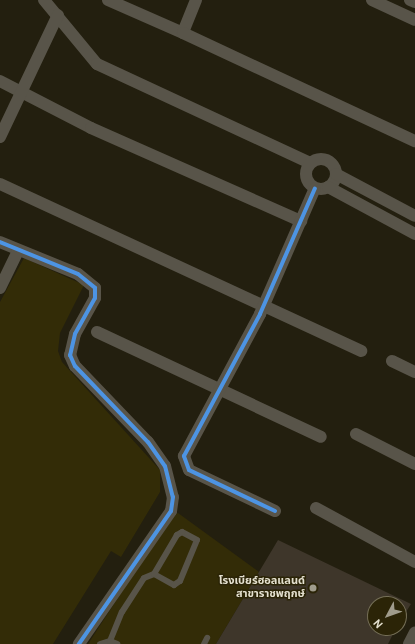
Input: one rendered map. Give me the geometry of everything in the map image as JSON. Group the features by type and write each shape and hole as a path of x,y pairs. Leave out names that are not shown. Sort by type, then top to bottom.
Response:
{"street":[{"path":"44,0 58,15 97,64 310,163 326,159 336,174 415,216"},
{"path":"108,0 183,33 415,141"},
{"path":"183,33 196,0"},
{"path":"410,0 415,2"},
{"path":"378,1 415,20"},
{"path":"0,137 20,91 58,15"},
{"path":"0,82 91,128 302,221"},
{"path":"310,163 306,177 316,188"},
{"path":"328,187 336,174"},
{"path":"0,184 361,351"},
{"path":"316,188 328,187 415,234"},
{"path":"274,511 189,470 185,463 184,456 220,391 263,306 316,188"},
{"path":"0,242 18,251 78,274 95,288 95,298 75,334 70,355 75,366 148,442 165,466 173,497 171,511 79,644"},
{"path":"0,288 18,251"},
{"path":"97,332 220,391 321,437"},
{"path":"392,361 415,372"},
{"path":"356,434 415,464"},
{"path":"316,508 415,562"},
{"path":"409,644 415,632"}],"lane":[{"path":"110,641 130,597 144,578 154,574 177,535 182,532 197,540 180,581 174,585 154,574"},
{"path":"100,644 110,641 116,644"}],"shaded area":[{"path":"24,258 84,285 60,333 58,351 62,362 160,470 160,492 121,557 111,551 53,644 0,644 0,302"},
{"path":"178,513 259,572 216,644 88,644 171,516"}],"building":[{"name":"โรงเบียร์ฮอลแลนด์ สาขาราชพฤกษ์","path":"278,540 394,596 367,596 367,636 392,636 388,644 216,644"},
{"name":"โรงเบียร์ฮอลแลนด์ สาขาราชพฤกษ์","path":"407,602 411,604 407,610"}],"cycle path":[{"path":"275,511 189,470 184,456 260,314 315,188"},
{"path":"0,242 78,274 95,288 95,298 75,334 70,355 75,366 148,442 165,466 173,497 171,511 79,644"}],"place":[{"name":"โรงเบียร์ฮอลแลนด์ สาขาราชพฤกษ์","path":"313,588"}]}
